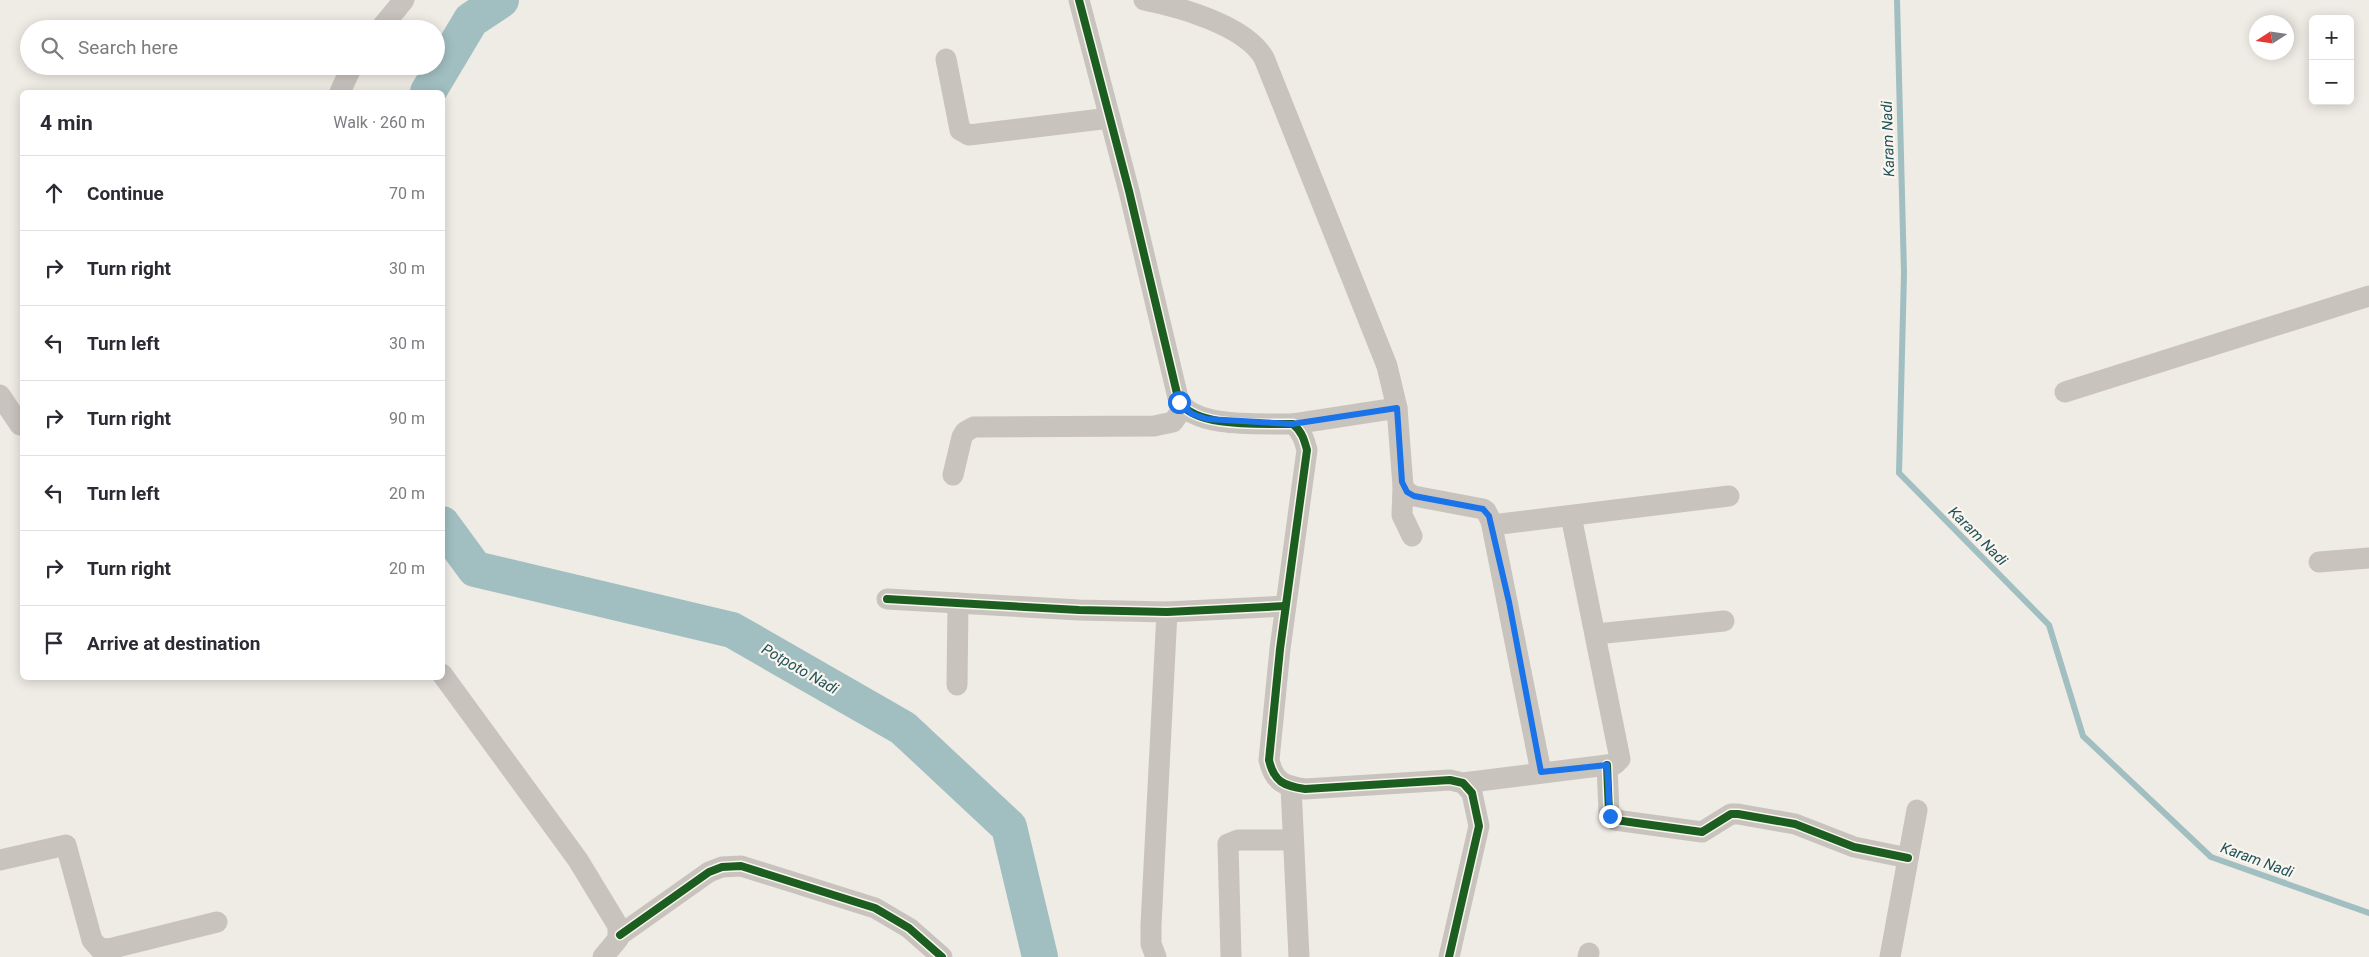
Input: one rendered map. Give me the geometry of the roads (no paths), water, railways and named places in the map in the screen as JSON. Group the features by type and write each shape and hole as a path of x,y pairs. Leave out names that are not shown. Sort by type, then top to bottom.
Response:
{"street":[{"path":"387,20 404,0"},
{"path":"1079,0 1110,118 1177,398 1183,408 1192,414 1207,419 1292,424 1397,408"},
{"path":"1144,0 1183,4 1249,41 1260,51 1264,58 1387,366 1397,408 1403,486 1402,515 1412,536"},
{"path":"946,59 960,130 963,134 969,135 1110,118"},
{"path":"341,90 348,75"},
{"path":"2065,392 2369,296"},
{"path":"0,395 14,425"},
{"path":"953,475 962,437 974,427 1154,426 1173,422 1183,408"},
{"path":"1292,424 1301,431 1306,450 1285,606 1268,760 1271,771 1279,781 1291,787 1305,789 1450,780 1463,783 1618,762 1620,754 1571,516"},
{"path":"1403,486 1407,492 1414,496 1483,509 1489,516 1541,772"},
{"path":"1492,525 1729,496"},
{"path":"2319,562 2369,558"},
{"path":"887,599 1167,612 1285,606"},
{"path":"957,685 958,603"},
{"path":"1156,957 1151,944 1151,925 1167,612"},
{"path":"1596,634 1724,621"},
{"path":"445,678 578,860 619,930"},
{"path":"1607,765 1610,813 1615,820 1702,832 1731,814 1738,814 1795,824 1854,847 1908,858"},
{"path":"1448,957 1479,826 1472,793 1463,783"},
{"path":"1291,787 1298,957"},
{"path":"1890,957 1917,810"},
{"path":"1231,957 1228,844 1238,840 1294,840"},
{"path":"0,860 66,845 92,940 99,948 108,949 217,922"},
{"path":"603,957 619,930 709,872 722,867 741,866 875,908 909,928 942,957"}],"waterway":[{"name":"Potpoto Nadi","path":"445,64 471,20 501,0"},
{"name":"Karam Nadi","path":"1897,0 1904,273 1899,473 2049,625 2083,736 2211,857 2369,913"},
{"name":"Potpoto Nadi","path":"429,90 438,75"},
{"name":"Potpoto Nadi","path":"445,528 475,569 732,630 903,728 1009,827 1040,957"}]}
